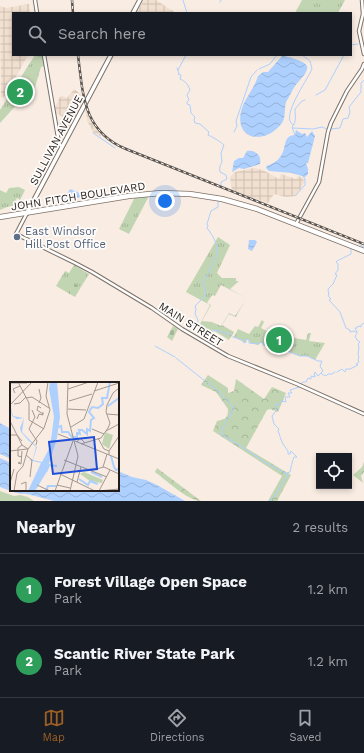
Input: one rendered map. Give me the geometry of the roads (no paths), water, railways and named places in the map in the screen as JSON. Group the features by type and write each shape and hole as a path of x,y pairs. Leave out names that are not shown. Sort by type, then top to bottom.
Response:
{"highway":[{"name":"JOHN FITCH BOULEVARD","path":"0,216 106,198 175,192 190,193 218,196 258,207 364,250"}],"main road":[{"path":"134,12 140,0"},
{"name":"SULLIVAN AVENUE","path":"28,212 110,56"}],"street":[{"path":"35,0 37,12"},
{"path":"362,0 363,14 359,31 364,54"},
{"path":"44,56 59,143 62,148"},
{"path":"297,224 318,185 331,123 345,94 364,64"},
{"name":"SULLIVAN AVENUE","path":"16,234 28,212"},
{"name":"MAIN STREET","path":"16,234 92,272 151,308 177,326 228,356 301,385 364,414"}],"water":[{"path":"282,56 303,62 307,66 306,71 286,102 282,123 267,135 259,137 252,136 246,133 242,127 240,119 242,108 258,76 263,72 268,72"},
{"path":"296,130 302,134 305,133 307,137 312,131 315,136 308,163 306,163 308,174 305,177 292,173 269,171 266,168 267,166 279,159 286,140 288,137 295,135"},
{"path":"247,151 253,151 259,156 260,164 244,169 239,168 232,172 234,161 239,158 243,158"},
{"path":"70,189 82,194 83,197 64,200"},
{"path":"249,240 255,240 257,242 252,251 248,249"},
{"path":"0,423 10,428 10,459 0,454"},
{"path":"0,458 10,463 10,491 0,487"},
{"path":"119,471 132,477 146,480 185,501 54,501 27,494 11,491 119,491"}],"waterway":[{"path":"183,0 187,12"},
{"path":"352,45 358,44"},
{"path":"178,70 185,56"},
{"path":"259,69 270,64 276,56"},
{"path":"294,125 290,122 292,108 312,69 310,61 303,56"},
{"path":"316,95 325,90 343,56"},
{"path":"177,68 178,74 181,75 180,79 186,83 190,90 187,95 189,100 187,104 190,105 191,113 195,117 195,123 200,124 209,132 208,135 224,145 221,153 222,162 220,172 226,175 227,179 221,182 221,185"},
{"path":"234,132 237,126 236,121 251,77 257,70"},
{"path":"331,129 340,128 343,119 348,118 350,112 349,107 361,92 361,83 364,80"},
{"path":"295,135 292,127 295,121 295,109 302,101 305,100"},
{"path":"293,128 313,129 322,127 327,129"},
{"path":"93,133 115,148"},
{"path":"296,195 305,185 303,175"},
{"path":"218,201 218,207 211,211 207,224 207,228 213,237 217,251 213,265 203,282 206,293 195,306 195,314 198,321 197,328 202,328 203,332 207,333 217,330 232,336"},
{"path":"360,245 364,247"},
{"path":"351,249 351,254 336,262 338,264 338,270 335,274 337,275 333,284 328,289 329,297 331,299 329,300 340,312 346,328 350,330 350,332 354,331 357,333"},
{"path":"357,332 355,328 358,326 361,327 364,323"},
{"path":"337,372 342,369 345,372 346,369 350,369 358,365 356,364 359,362 358,344 360,342 355,336 357,334"},
{"path":"233,337 242,340 244,343 246,342 246,339 249,340 249,343 259,344 261,342 265,346 268,344 268,348 273,349 274,352 277,351 278,354 287,351 300,356 307,356 318,361 322,361 320,366 323,371 321,373"},
{"path":"155,346 175,357"},
{"path":"176,358 205,381"},
{"path":"301,384 306,382 308,378 311,379 311,376 315,377 315,372 318,376 321,373 323,375"},
{"path":"324,375 326,376 335,372"},
{"path":"207,382 234,408 220,433 262,460"},
{"path":"280,436 278,431 279,429 274,424 272,416 276,411 276,404 279,405 282,401 286,402 285,397 290,397 288,393 292,393 290,390 300,387"},
{"path":"271,501 288,476 287,473 290,472 294,457 297,457 291,451 290,454 288,454 288,451 280,437"},
{"path":"263,461 287,474"}],"railway":[{"path":"72,0 73,12"},
{"path":"78,56 84,98 88,110 93,122 101,132 112,141 126,149 364,244"}],"place":[{"name":"Scantic River State Park","path":"20,92"},
{"name":"East Windsor Hill Post Office","path":"17,237"},
{"name":"Forest Village Open Space","path":"279,340"}]}
